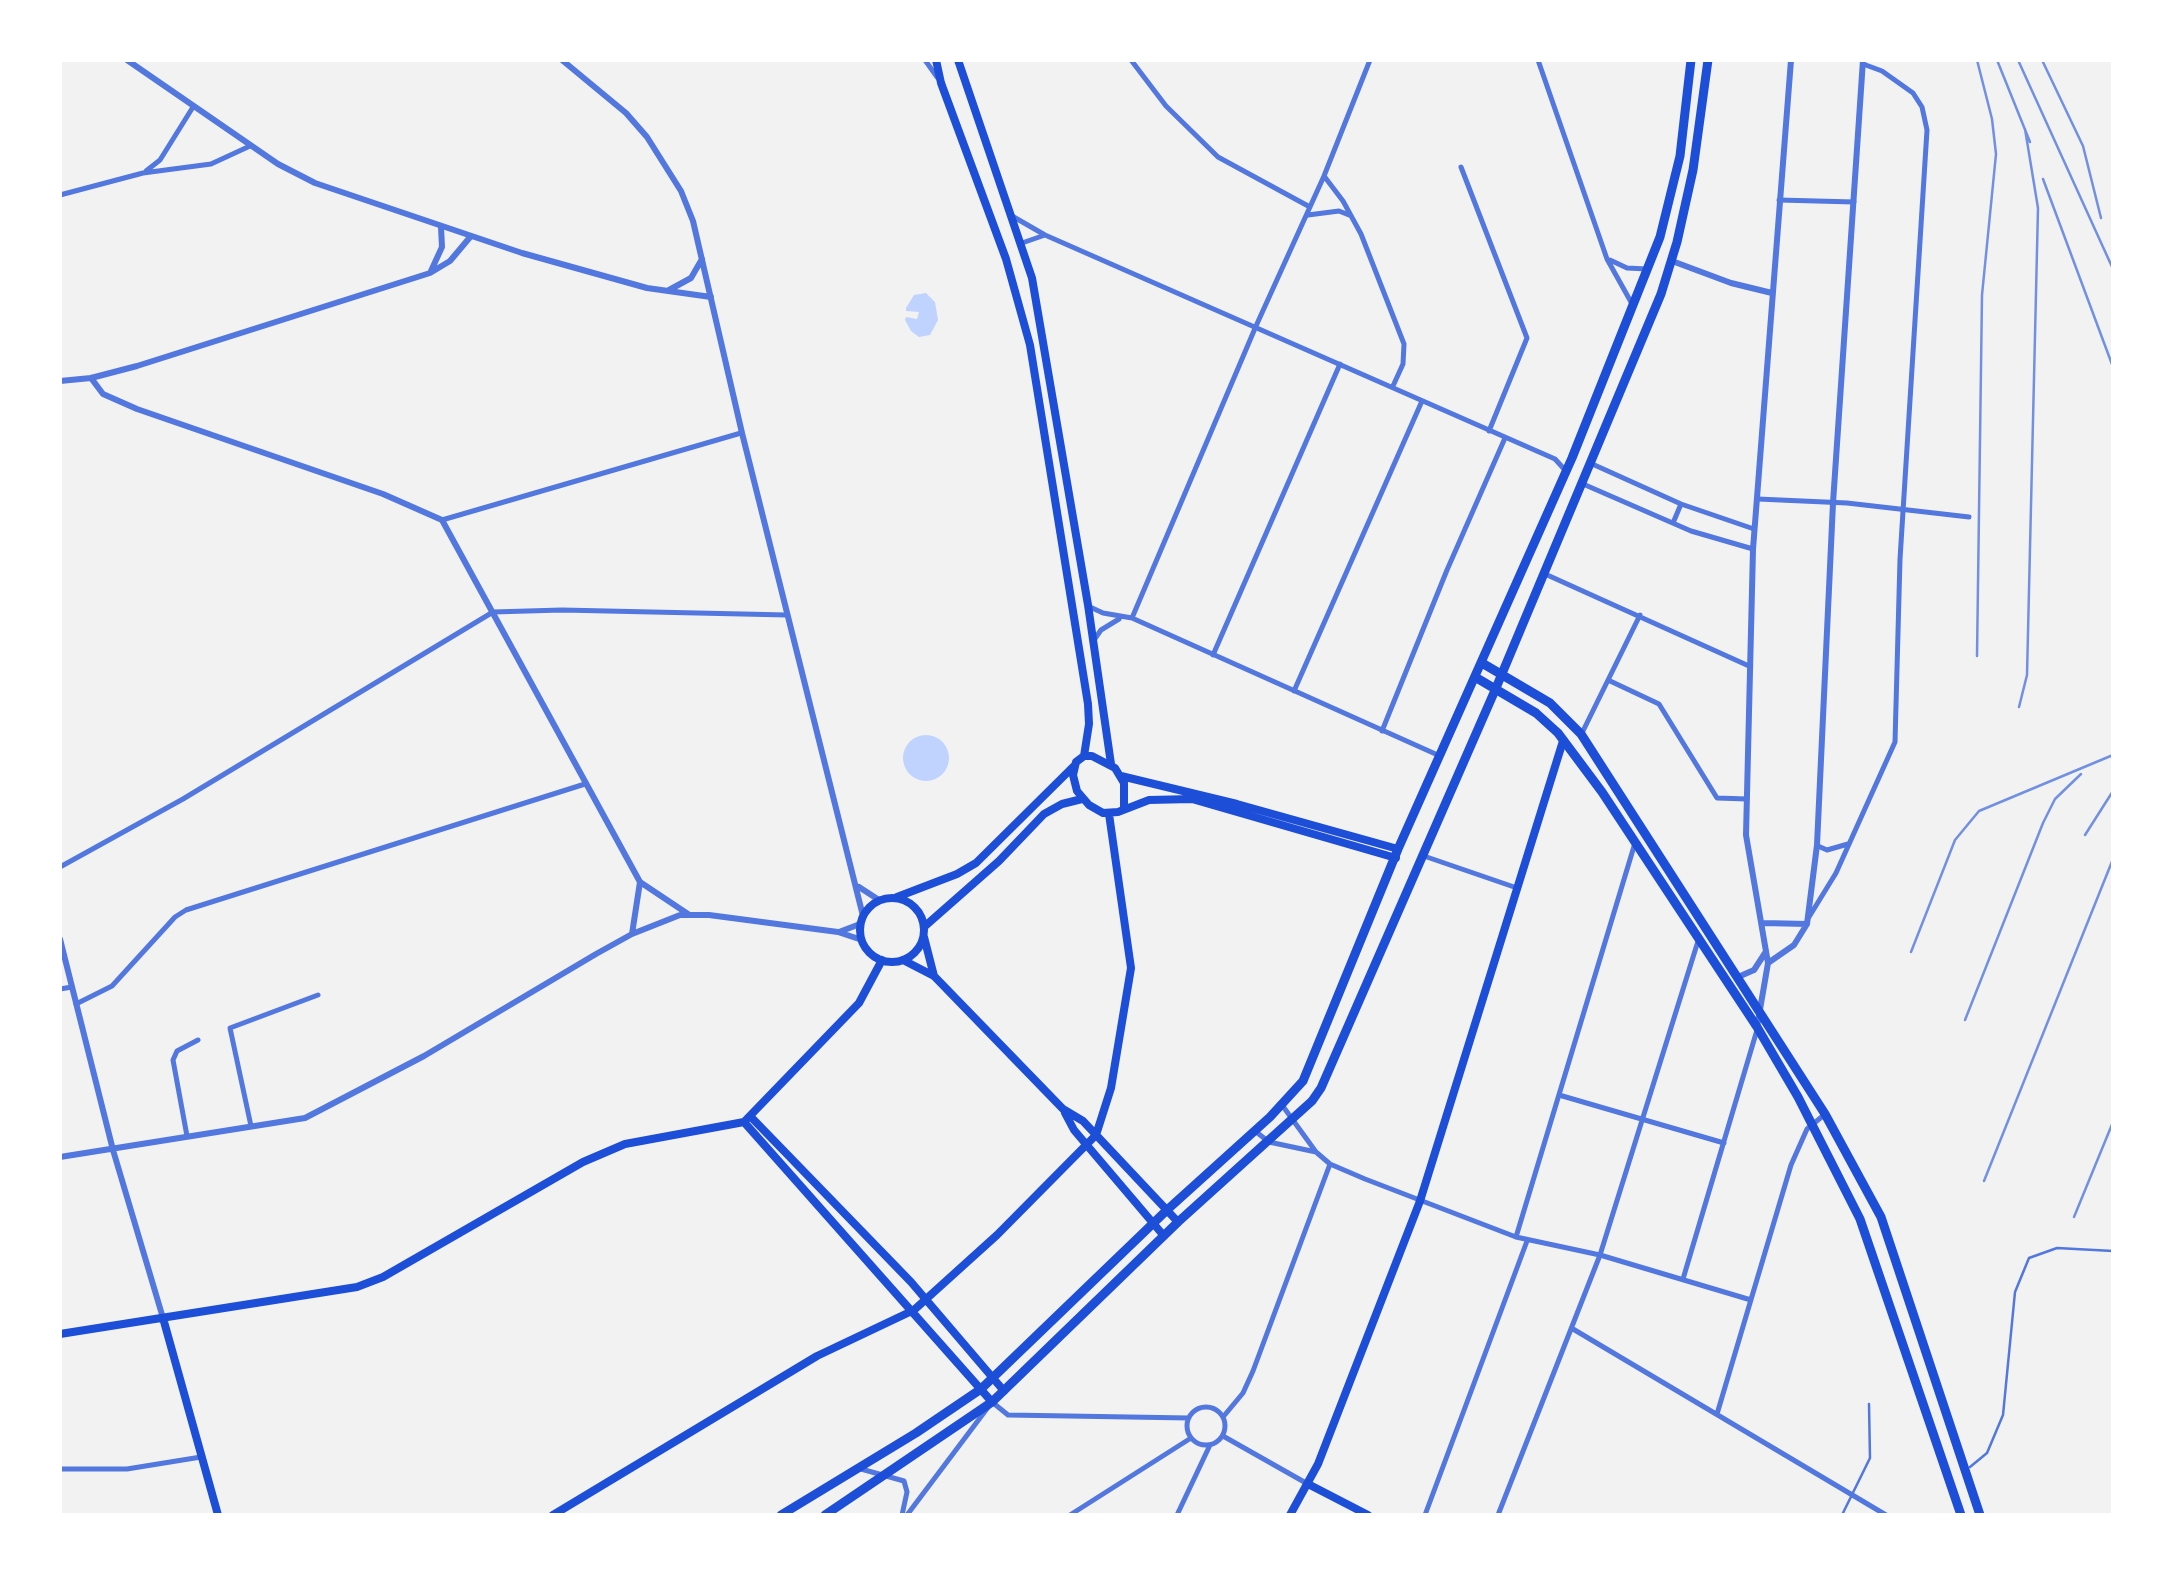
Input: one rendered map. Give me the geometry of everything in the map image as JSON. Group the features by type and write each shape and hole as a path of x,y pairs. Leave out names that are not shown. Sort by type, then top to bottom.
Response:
{"main road":[{"path":"936,60 997,233 1030,345 1089,724 1084,756 976,862 957,874 897,898 878,900 862,920 862,940 868,951 882,960 903,960 934,976 1063,1110 1087,1145 1164,1236"},
{"path":"958,60 1032,278 1088,606 1110,764"},
{"path":"781,1515 981,1389 1282,1105 1310,1069 1397,854 1572,458 1648,269 1674,188 1685,128 1690,60"},
{"path":"825,1515 1004,1392 1178,1222 1312,1102 1329,1075 1421,854 1545,574 1672,261 1698,143 1708,60"},
{"path":"1482,663 1550,704 1582,734 1825,1114 1887,1233 1980,1515"},
{"path":"1474,677 1536,713 1563,741 1758,1027 1811,1122 1867,1240 1960,1515"},
{"path":"1290,1515 1308,1484 1420,1200 1563,741"},
{"path":"1084,756 1098,757 1120,776 1126,796 1124,808"},
{"path":"1074,766 1075,783 1082,799 1109,814 1150,800 1192,800 1397,854"},
{"path":"1120,776 1237,804 1397,854"},
{"path":"903,960 916,951 924,932 1044,814 1082,799"},
{"path":"554,1515 817,1356 914,1310 998,1235 1096,1135 1112,1088 1131,968 1109,814"},
{"path":"897,898 918,911 934,976"},
{"path":"60,1334 357,1287 384,1277 584,1162 625,1144 747,1119 859,1003 882,960"},
{"path":"1063,1110 1083,1121 1178,1222"},
{"path":"747,1119 925,1301 1004,1392"},
{"path":"747,1119 992,1402"},
{"path":"1867,1240 1887,1233"},
{"path":"163,1318 218,1515"},
{"path":"1907,1354 1926,1344"},
{"path":"1308,1484 1368,1515"}],"street":[{"path":"128,60 250,146 315,183 442,228 628,283 711,297"},
{"path":"562,60 626,114 647,137 682,191 858,886 862,920 838,932"},
{"path":"925,60 941,83"},
{"path":"1131,60 1166,106 1218,157 1310,206"},
{"path":"1132,618 1324,176 1370,60"},
{"path":"1538,60 1607,259 1633,304"},
{"path":"1683,1280 1758,1027 1768,963 1748,855 1749,666 1752,549 1791,60"},
{"path":"1768,963 1794,945 1828,886 1895,742 1903,511 1927,130 1922,107 1912,93 1863,62 1816,845 1808,920"},
{"path":"143,173 160,160 194,107"},
{"path":"60,195 143,173 211,164 250,146"},
{"path":"1462,167 1527,338 1489,431"},
{"path":"1324,176 1361,234 1404,344 1403,364 1393,387"},
{"path":"1778,200 1854,202"},
{"path":"1306,216 1338,211 1349,215"},
{"path":"1012,216 1045,235 1555,459 1565,470"},
{"path":"430,272 442,247 442,228"},
{"path":"1022,244 1045,235"},
{"path":"60,381 92,378 430,272 450,261 471,236"},
{"path":"668,290 691,278 702,258"},
{"path":"1607,259 1627,268 1648,269"},
{"path":"1672,261 1715,278 1772,293"},
{"path":"1213,656 1340,364"},
{"path":"92,378 104,394 138,409 370,489 442,520 640,882 688,914"},
{"path":"1294,691 1422,400"},
{"path":"442,520 742,433"},
{"path":"1382,732 1505,438"},
{"path":"1555,459 1572,458"},
{"path":"1590,463 1682,504 1756,530"},
{"path":"1581,484 1713,539 1752,549"},
{"path":"1758,499 1969,517"},
{"path":"1673,523 1682,504"},
{"path":"1545,574 1749,666"},
{"path":"1088,606 1132,618 1440,756"},
{"path":"60,867 184,798 493,612 787,615"},
{"path":"1582,734 1640,615"},
{"path":"1093,641 1100,630 1122,618"},
{"path":"1608,680 1659,704 1717,798 1747,799"},
{"path":"76,1004 112,986 186,910 585,784"},
{"path":"1516,1237 1635,842"},
{"path":"1816,845 1827,850 1848,844"},
{"path":"1421,854 1518,888"},
{"path":"632,934 640,882"},
{"path":"858,886 878,900"},
{"path":"60,1158 305,1118 372,1085 632,934 688,914 838,932 862,940"},
{"path":"1763,923 1808,920"},
{"path":"1498,1515 1600,1255 1705,926"},
{"path":"60,939 114,1150 163,1318"},
{"path":"1738,977 1754,970 1766,949"},
{"path":"60,989 72,987"},
{"path":"252,1129 230,1028 293,1008 318,995"},
{"path":"188,1138 173,1060 177,1051 198,1040"},
{"path":"1558,1094 1724,1143"},
{"path":"1282,1105 1316,1152 1330,1164 1516,1237 1600,1255 1751,1300"},
{"path":"1717,1414 1791,1165 1811,1122 1825,1114"},
{"path":"1254,1131 1270,1142 1316,1152"},
{"path":"1223,1417 1243,1393 1253,1370 1330,1164"},
{"path":"1425,1515 1527,1240"},
{"path":"1573,1328 1886,1515"},
{"path":"905,1515 992,1402 1008,1414 1189,1418"},
{"path":"1177,1515 1210,1445 1222,1436 1225,1426 1223,1417 1209,1407 1197,1410 1189,1418 1188,1428 1191,1438 1210,1445"},
{"path":"1222,1436 1308,1484"},
{"path":"1070,1515 1191,1438"},
{"path":"60,1469 127,1469 201,1457"},
{"path":"858,1468 906,1484 905,1515"}],"lane":[{"path":"1964,1470 1978,1464 1988,1453 2003,1415 2015,1292 2029,1258 2056,1248 2113,1250"},
{"path":"1842,1515 1870,1458 1869,1404"}],"water":[{"path":"926,293 935,302 938,320 930,335 919,337 905,320 917,319 919,312 906,308 914,295"},
{"path":"926,735 943,741 949,758 943,775 926,781 909,775 903,758 909,741"}],"railway":[{"path":"1977,60 1992,119 1996,154 1982,295 1977,656"},
{"path":"1997,60 2030,142"},
{"path":"2018,60 2113,269"},
{"path":"2042,60 2083,146 2101,218"},
{"path":"2019,707 2027,675 2038,208 2025,129"},
{"path":"2043,179 2113,367"},
{"path":"1911,952 1955,840 1979,811 2113,755"},
{"path":"1965,1020 2043,823 2055,799 2081,774"},
{"path":"2085,835 2113,791"},
{"path":"1984,1181 2113,859"},
{"path":"2074,1217 2113,1122"}]}
